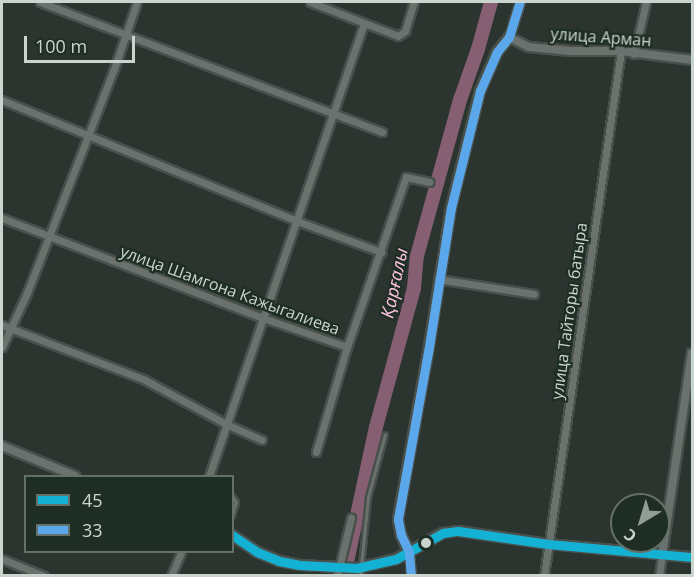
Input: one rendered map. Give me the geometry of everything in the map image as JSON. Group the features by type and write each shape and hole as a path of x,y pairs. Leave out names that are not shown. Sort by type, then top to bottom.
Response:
{"street":[{"path":"39,2 382,132"},
{"path":"2,347 88,135 137,2"},
{"path":"310,2 364,24 402,35 414,2"},
{"path":"411,576 409,552 401,535 398,519 451,208 480,91 497,52 509,37 520,2"},
{"path":"634,54 646,2"},
{"path":"210,475 364,24"},
{"name":"улица Арман","path":"509,37 529,47 570,51 621,51 693,60"},
{"name":"улица Тайторы батыра","path":"544,576 621,51"},
{"path":"2,100 297,221 381,252"},
{"path":"347,347 406,177 429,182"},
{"name":"улица Шамгона Кажыгалиева","path":"2,218 263,318 347,347 316,452"},
{"path":"438,279 534,294"},
{"path":"2,325 146,380 226,424 262,440"},
{"path":"659,576 693,353"},
{"path":"2,446 70,475"},
{"path":"337,576 351,518"},
{"path":"234,536 257,552 279,561 300,565 341,566 360,570 396,559 443,534 458,531 548,544 693,557"},
{"path":"171,576 181,553"},
{"path":"2,559 44,576"}],"lane":[{"path":"360,570 368,497 385,434"}],"waterway":[{"name":"Қарғалы","path":"344,576 376,427 414,288 417,256 460,100 491,2"}],"transit line":[{"name":"33","path":"411,576 409,552 401,535 398,519 451,208 480,91 497,52 509,37 520,2"},
{"name":"45","path":"234,536 257,552 279,561 300,565 357,568 396,559 443,533 458,531 548,544 692,557"}]}
